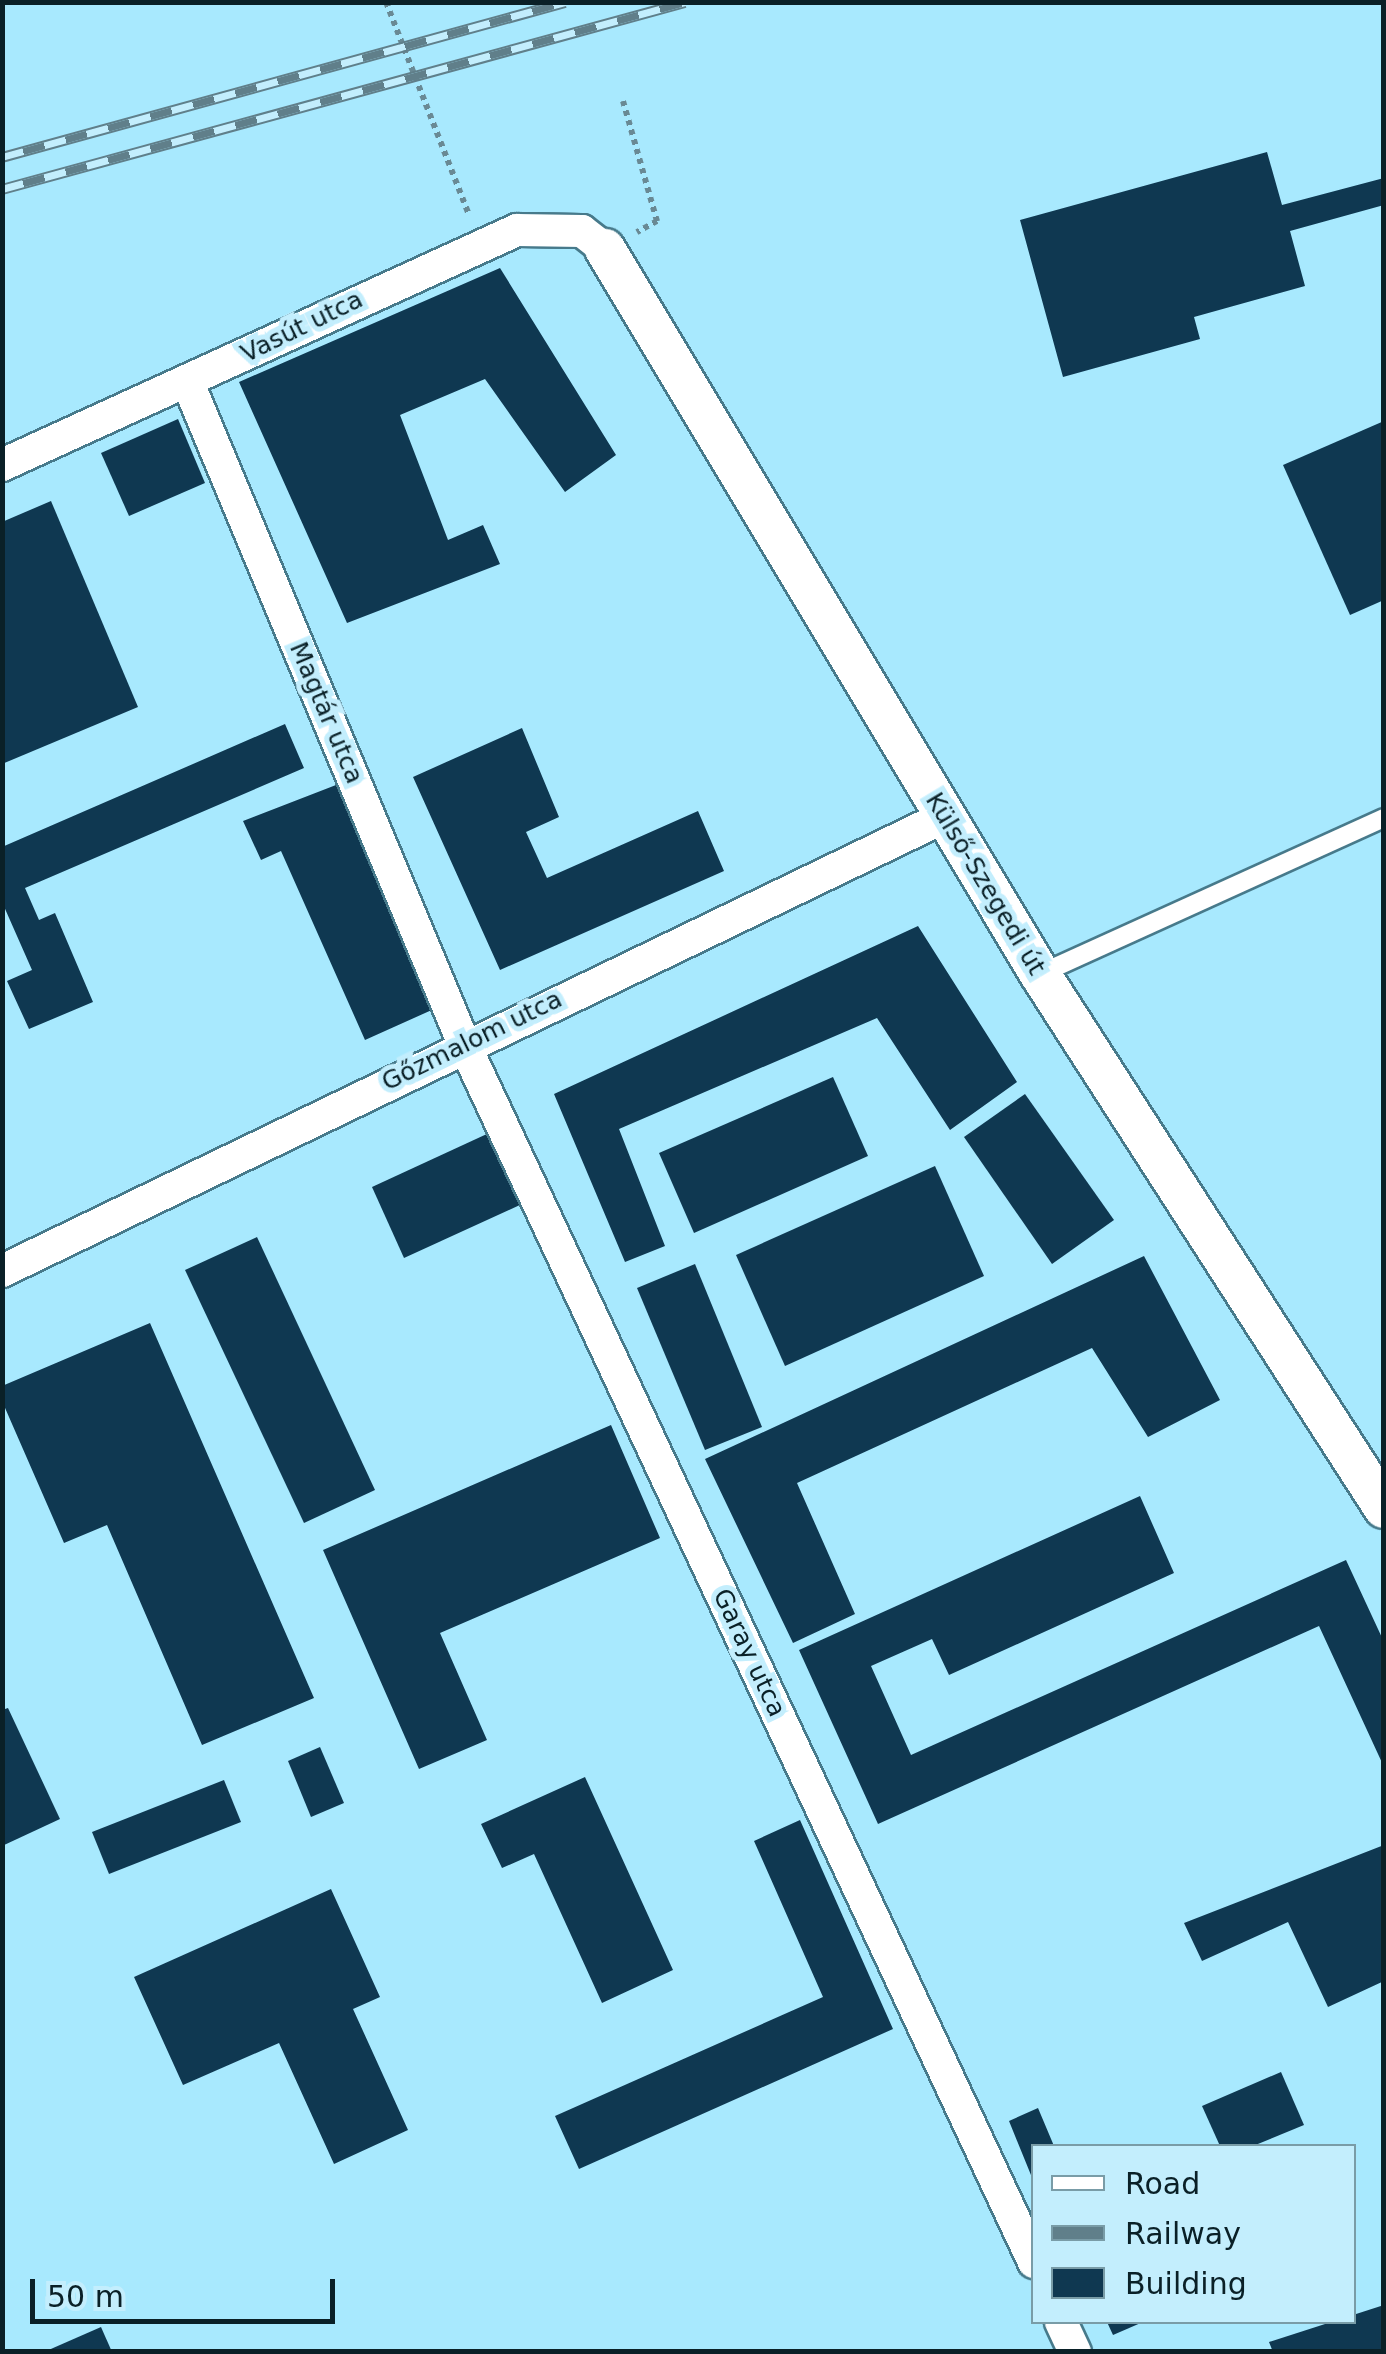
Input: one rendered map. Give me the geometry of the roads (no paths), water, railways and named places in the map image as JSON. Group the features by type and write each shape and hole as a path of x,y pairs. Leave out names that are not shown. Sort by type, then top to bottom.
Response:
{"street":[{"name":"Vasút utca","path":"2,465 188,383 488,241 544,226 582,231 605,248"},
{"name":"Külső-Szegedi út","path":"605,248 1040,974 1384,1508"},
{"name":"Magtár utca","path":"188,383 464,1044"},
{"name":"Gőzmalom utca","path":"2,1271 464,1044 944,816"},
{"name":"Garay utca","path":"464,1044 1031,2256"},
{"path":"1062,2324 1075,2352"}],"lane":[{"path":"1040,974 1384,818"}],"railway":[{"path":"2,157 565,2"},
{"path":"2,189 685,2"}]}
